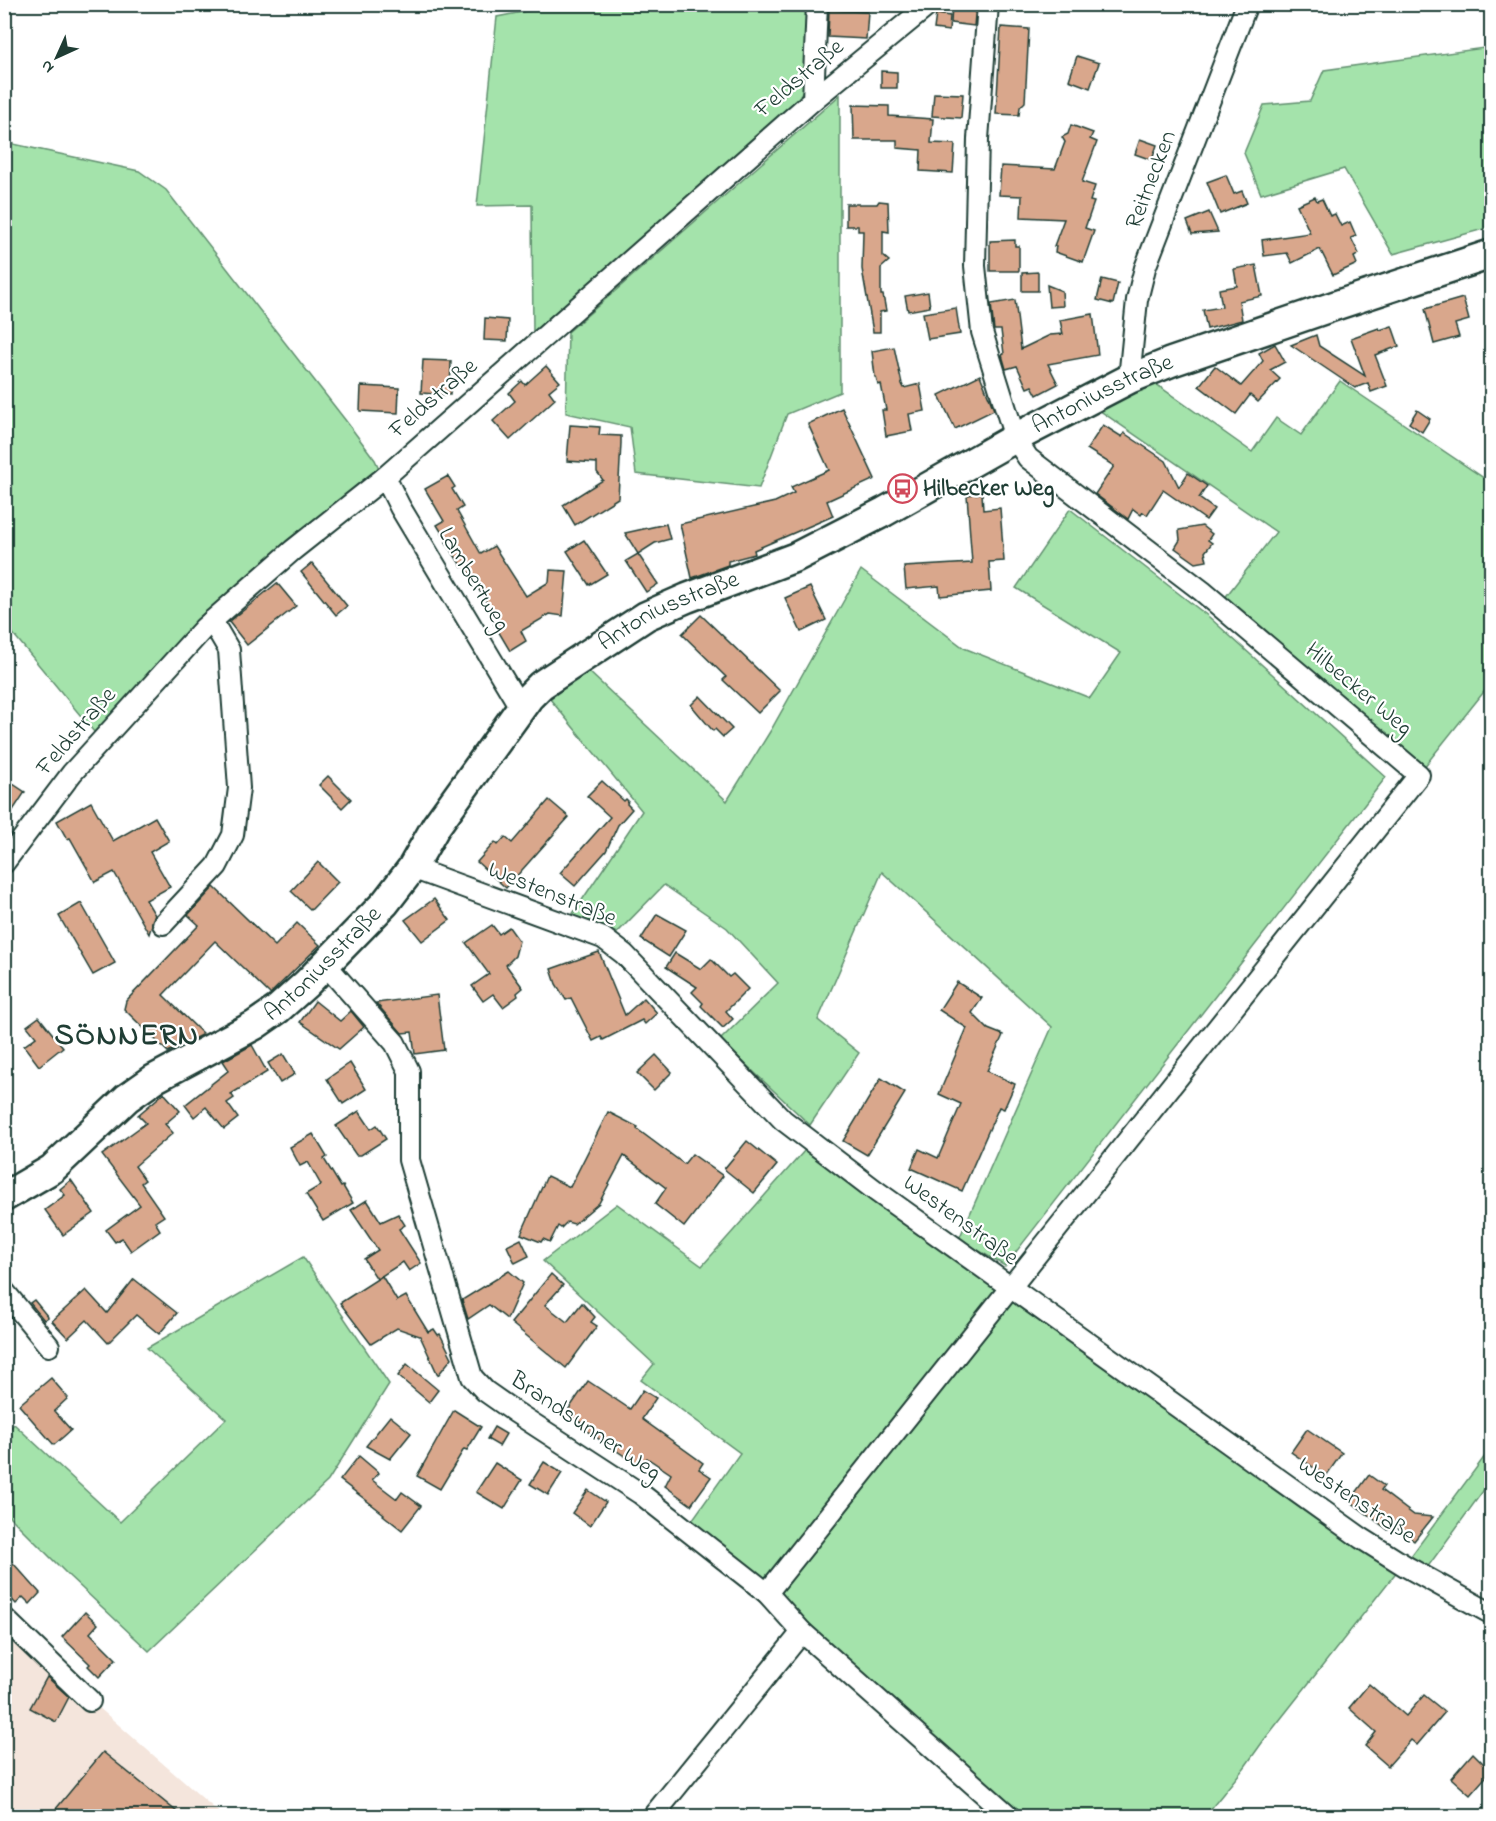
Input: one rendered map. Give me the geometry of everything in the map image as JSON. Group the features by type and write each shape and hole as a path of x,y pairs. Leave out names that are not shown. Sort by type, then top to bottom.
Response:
{"street":[{"path":"813,100 817,4"},
{"name":"Feldstraße","path":"4,863 72,773 212,621 293,550 385,477 813,100 930,4"},
{"path":"988,4 978,140 975,266 982,332 1015,438"},
{"name":"Reitnecken","path":"1129,379 1137,300 1146,268 1247,4"},
{"name":"Antoniusstraße","path":"4,1197 52,1169 127,1098 154,1079 255,1025 285,1002 385,903 412,868 436,826 520,707 541,685 646,616 796,557 1129,379 1171,362 1491,254"},
{"name":"Hilbecker Weg","path":"1011,1289 1419,775 1202,591 1028,458 1015,438"},
{"name":"Lambertweg","path":"385,477 400,507 520,707"},
{"path":"163,924 217,866 233,836 239,788 229,651 212,621"},
{"name":"Westenstraße","path":"412,868 603,938 624,954 783,1120 876,1191 1361,1538 1491,1614"},
{"name":"Brandsunner Weg","path":"325,964 395,1043 409,1071 409,1160 472,1377 485,1391 514,1412 641,1494 767,1593 802,1632 1010,1816"},
{"path":"767,1593 1011,1289"},
{"path":"4,1291 49,1346"},
{"path":"4,1618 90,1701"},
{"path":"653,1816 802,1632"}],"shaded area":[{"path":"4,1621 97,1706 223,1816 5,1816"}],"green space":[{"path":"562,4 809,5 807,84 793,107 533,339 532,205 477,206 497,17"},
{"path":"1491,47 1491,227 1393,254 1344,169 1261,194 1244,153 1264,105 1310,101 1324,70"},
{"path":"840,95 840,392 787,414 759,488 636,474 630,427 566,413 568,332"},
{"path":"4,142 139,171 166,190 346,421 375,460 383,477 99,738 5,624"},
{"path":"1340,381 1491,483 1491,683 1424,767 1224,599 1276,532 1099,410 1153,382 1252,452 1276,418 1301,435"},
{"path":"1070,509 1209,617 1386,777 1005,1266 959,1239 1052,1027 882,872 818,1020 859,1053 810,1125 720,1040 778,983 727,928 664,885 617,933 572,915 642,811 550,699 587,670 727,801 771,730 861,570 964,648 1090,698 1121,653 1016,588"},
{"path":"805,1150 952,1255 997,1291 765,1581 688,1526 740,1453 641,1380 654,1364 543,1261 617,1204 702,1266"},
{"path":"303,1257 389,1384 328,1481 149,1651 5,1512 5,1433 14,1424 120,1522 226,1419 147,1348"},
{"path":"1011,1292 1402,1565 1205,1816 1014,1816 777,1596"},
{"path":"1491,1448 1491,1480 1424,1572 1408,1560"}],"building":[{"path":"952,4 976,4 974,26 951,23"},
{"path":"829,10 868,12 866,39 828,37"},
{"path":"936,14 950,16 949,31 934,29"},
{"path":"1001,27 1029,29 1025,102 1020,107 1019,115 996,114"},
{"path":"1077,56 1099,63 1090,88 1069,80"},
{"path":"881,71 897,72 897,88 881,88"},
{"path":"934,93 963,94 961,118 932,116"},
{"path":"853,105 889,106 889,116 933,119 931,143 955,144 953,173 920,171 921,150 897,148 897,140 854,140"},
{"path":"1071,125 1093,133 1090,139 1097,142 1082,182 1095,186 1090,201 1094,202 1085,228 1094,231 1083,262 1055,252 1056,246 1054,246 1064,219 1021,217 1022,196 999,195 1001,166 1055,169 1065,142 1062,137 1068,134"},
{"path":"1140,139 1157,145 1152,160 1135,154"},
{"path":"1226,175 1234,194 1242,191 1247,203 1220,214 1207,182"},
{"path":"1315,197 1317,201 1322,199 1330,216 1335,214 1341,226 1350,222 1356,236 1351,238 1359,254 1354,257 1357,264 1333,275 1320,249 1292,263 1287,253 1264,256 1262,240 1310,233 1297,205"},
{"path":"879,201 888,202 889,232 883,231 883,256 889,261 881,268 881,295 883,295 886,311 880,312 880,332 873,332 862,269 863,231 858,231 858,226 846,226 846,204 877,204"},
{"path":"1209,212 1218,232 1192,234 1187,221"},
{"path":"1015,240 1015,246 1019,246 1019,271 990,271 990,241"},
{"path":"1256,265 1262,296 1239,301 1242,320 1207,329 1203,310 1222,307 1219,289 1237,286 1234,269"},
{"path":"1038,272 1038,291 1022,291 1022,273"},
{"path":"1102,279 1118,283 1113,304 1097,300"},
{"path":"1047,285 1062,291 1063,306 1049,307"},
{"path":"928,292 930,307 908,311 905,296"},
{"path":"1463,298 1469,320 1455,324 1459,337 1434,344 1425,309"},
{"path":"1015,300 1021,349 1050,335 1063,334 1060,320 1093,314 1098,355 1048,364 1058,384 1037,395 1032,386 1027,388 1017,366 1006,369 1002,355 1004,354 1001,330 994,330 991,304"},
{"path":"956,308 960,334 928,339 923,313"},
{"path":"485,318 508,320 507,341 484,340"},
{"path":"1392,326 1399,346 1375,355 1387,386 1371,392 1368,383 1355,388 1291,345 1316,335 1319,346 1365,376 1351,338"},
{"path":"1275,344 1285,362 1270,370 1280,379 1258,402 1250,395 1236,414 1199,386 1215,366 1241,386 1263,361 1259,353"},
{"path":"894,347 902,384 904,388 920,384 925,411 909,414 912,431 886,436 882,410 886,410 881,384 878,385 875,377 872,351"},
{"path":"423,360 451,361 450,395 421,393"},
{"path":"546,366 560,382 549,391 555,399 510,440 493,421 515,401 509,393 522,381 525,385"},
{"path":"980,375 994,410 955,429 939,395"},
{"path":"361,386 399,388 398,413 360,411"},
{"path":"842,408 875,479 827,501 833,516 754,550 755,554 728,561 728,565 692,578 680,524 775,502 794,493 791,487 829,470 808,424"},
{"path":"1417,410 1430,419 1422,432 1409,423"},
{"path":"570,425 600,427 599,435 621,436 618,498 575,525 563,505 603,480 597,472 597,463 567,461"},
{"path":"1103,425 1122,437 1124,433 1166,461 1179,487 1188,473 1207,486 1199,498 1214,509 1206,520 1163,490 1147,515 1143,512 1141,515 1133,509 1128,519 1095,494 1114,466 1087,449"},
{"path":"448,476 455,487 452,489 463,507 457,511 481,554 494,546 526,596 549,582 550,570 567,571 563,616 550,614 521,631 526,641 510,651 494,624 498,621 437,525 444,521 425,489"},
{"path":"982,493 983,510 1000,508 1004,561 989,562 991,591 940,596 939,586 906,589 904,567 972,563 967,495"},
{"path":"666,524 670,539 655,543 638,554 625,533"},
{"path":"1202,526 1212,534 1208,540 1212,543 1205,552 1207,561 1196,563 1175,548 1180,540 1179,530"},
{"path":"584,540 607,574 589,585 567,551"},
{"path":"638,554 658,584 646,592 626,561"},
{"path":"312,563 347,606 336,615 301,572"},
{"path":"277,583 296,606 247,645 229,622"},
{"path":"810,587 826,620 801,632 785,598"},
{"path":"701,615 780,691 758,713 723,680 726,677 682,634"},
{"path":"700,696 732,729 723,737 715,729 713,731 691,705"},
{"path":"328,776 351,799 342,808 319,785"},
{"path":"4,778 25,792 4,824"},
{"path":"602,781 624,801 626,799 632,809 618,825 606,851 575,886 560,873 610,817 587,796"},
{"path":"549,800 569,817 506,888 477,862 495,842 498,845 505,837 512,843"},
{"path":"91,802 113,841 155,817 169,841 150,852 170,887 146,900 155,915 149,934 114,872 95,882 70,838 67,839 57,821"},
{"path":"318,862 338,882 311,910 291,891"},
{"path":"214,887 275,946 297,923 320,945 270,994 215,941 163,995 203,1034 168,1052 124,1009 126,1001 199,925 188,915"},
{"path":"434,899 450,920 422,941 405,920"},
{"path":"81,903 115,963 93,975 59,916"},
{"path":"657,914 686,930 669,957 641,939"},
{"path":"492,925 499,934 509,927 519,941 515,956 506,965 523,988 517,993 518,996 503,1007 493,994 483,1001 472,986 489,974 466,943"},
{"path":"599,952 625,1015 644,998 657,1013 645,1024 642,1020 603,1040 601,1037 593,1041 571,998 566,1000 556,984 551,969"},
{"path":"675,953 701,969 711,959 729,977 733,974 748,989 726,1011 733,1019 723,1028 701,1006 703,1003 692,992 697,987 666,967"},
{"path":"957,982 982,998 972,1013 988,1029 1003,1035 987,1071 1015,1084 1004,1109 999,1107 962,1191 911,1168 919,1149 938,1158 961,1104 939,1094 967,1028 939,1010"},
{"path":"437,995 444,1050 415,1054 412,1032 402,1033 376,1003"},
{"path":"315,1001 340,1021 351,1011 364,1027 339,1049 300,1022"},
{"path":"39,1017 63,1047 39,1066 24,1046 36,1037 27,1026"},
{"path":"252,1045 267,1072 231,1094 234,1098 227,1103 238,1118 224,1129 206,1107 194,1117 185,1105 229,1070 223,1061"},
{"path":"283,1054 295,1074 280,1083 268,1063"},
{"path":"656,1055 672,1072 654,1090 637,1073"},
{"path":"350,1063 366,1089 343,1104 327,1079"},
{"path":"881,1078 905,1093 867,1155 843,1141"},
{"path":"164,1093 180,1111 165,1124 173,1133 135,1166 145,1180 141,1183 164,1216 155,1222 160,1230 131,1251 122,1238 115,1242 106,1230 140,1205 102,1155 146,1123 138,1115"},
{"path":"359,1111 371,1129 377,1125 386,1139 361,1155 356,1155 336,1126"},
{"path":"608,1112 638,1127 637,1129 684,1164 692,1154 723,1176 684,1227 655,1204 666,1188 624,1156 599,1203 574,1224 567,1222 561,1228 558,1226 550,1242 543,1239 541,1242 521,1234 547,1176 570,1187"},
{"path":"313,1134 327,1157 324,1159 353,1203 323,1221 306,1194 321,1185 308,1162 300,1166 290,1147"},
{"path":"747,1141 777,1165 754,1193 724,1169"},
{"path":"71,1180 94,1213 63,1235 45,1210 65,1195 60,1189"},
{"path":"367,1200 381,1222 398,1214 405,1225 399,1229 421,1263 409,1271 403,1262 377,1279 364,1259 378,1250 351,1210"},
{"path":"521,1239 529,1256 515,1263 507,1246"},
{"path":"509,1271 523,1283 507,1319 489,1305 468,1319 462,1300"},
{"path":"551,1274 563,1285 545,1305 567,1322 582,1303 595,1317 591,1322 597,1326 566,1368 511,1323"},
{"path":"382,1276 397,1301 406,1296 428,1332 434,1329 438,1335 440,1334 452,1358 438,1375 420,1336 397,1328 371,1344 340,1303"},
{"path":"134,1279 177,1313 159,1334 136,1315 108,1343 87,1320 68,1338 52,1321 86,1290 107,1313"},
{"path":"34,1300 48,1317 44,1320 30,1303"},
{"path":"407,1364 438,1390 429,1402 398,1376"},
{"path":"51,1378 68,1398 54,1411 71,1430 54,1445 19,1405"},
{"path":"588,1381 630,1409 643,1390 656,1398 642,1419 703,1463 699,1469 711,1477 691,1505 665,1486 671,1474 647,1458 641,1467 581,1427 583,1424 566,1413"},
{"path":"454,1410 481,1427 467,1450 464,1449 440,1489 417,1476"},
{"path":"390,1416 411,1433 390,1459 366,1446"},
{"path":"494,1427 506,1434 499,1446 487,1439"},
{"path":"1307,1429 1342,1453 1326,1476 1291,1452"},
{"path":"359,1456 379,1473 372,1480 397,1499 402,1492 421,1506 402,1530 340,1480"},
{"path":"544,1462 562,1473 548,1495 530,1484"},
{"path":"495,1463 522,1480 504,1509 476,1492"},
{"path":"1369,1475 1384,1486 1381,1490 1414,1515 1433,1517 1414,1541 1393,1524 1388,1530 1350,1501"},
{"path":"588,1490 606,1502 590,1526 572,1513"},
{"path":"4,1553 40,1593 30,1604 23,1597 16,1604 4,1591"},
{"path":"85,1612 98,1624 90,1633 116,1659 99,1677 88,1666 90,1664 62,1637"},
{"path":"47,1677 69,1697 56,1722 30,1708"},
{"path":"1369,1684 1406,1716 1424,1695 1445,1712 1417,1745 1411,1740 1388,1766 1365,1746 1376,1732 1349,1708"},
{"path":"103,1752 182,1816 50,1816"},
{"path":"1473,1753 1491,1771 1470,1795 1451,1778"}],"place":[{"name":"Hilbecker Weg","path":"902,489"}],"district":[{"name":"SÖNNERN","path":"127,1037"}]}
